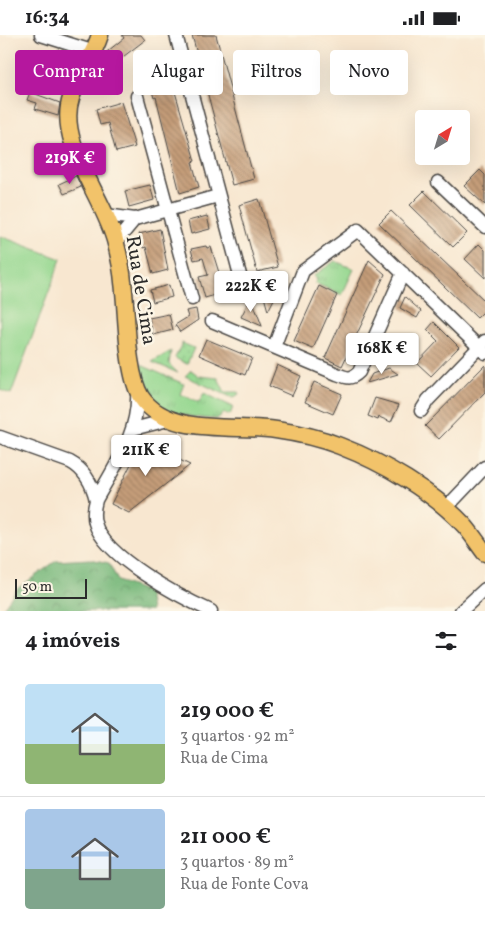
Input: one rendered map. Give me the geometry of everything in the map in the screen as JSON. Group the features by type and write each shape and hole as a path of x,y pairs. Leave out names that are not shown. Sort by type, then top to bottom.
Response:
{"main road":[{"name":"Rua de Cima","path":"96,50 100,35"},
{"name":"Rua de Cima","path":"72,95 68,122 74,145 106,215 116,242 137,386"},
{"path":"137,386 141,396 152,409 172,419 214,427 277,430 339,446 373,461 446,508 464,526 485,553"}],"street":[{"path":"41,35 89,50"},
{"path":"176,35 240,275"},
{"path":"137,96 192,299"},
{"path":"438,182 485,227"},
{"path":"106,215 135,219 218,196"},
{"path":"116,242 135,219"},
{"path":"274,347 304,271 358,231 483,347 428,400 421,411"},
{"path":"212,321 347,378 354,377 359,371 403,273"},
{"path":"137,386 138,403 134,429 96,499 94,509 95,523 103,539 115,551 171,593 210,611"},
{"path":"134,429 172,419"},
{"path":"0,437 70,461 80,467 89,479 96,499"},
{"path":"446,508 485,467"},
{"path":"461,611 485,589"}],"green space":[{"path":"0,236 61,259 11,394 0,390"},
{"path":"335,261 354,269 342,295 315,283 317,279 313,276"},
{"path":"182,343 194,348 187,364 175,358"},
{"path":"171,351 169,364 178,373 152,362"},
{"path":"141,365 184,384 180,394 199,402 204,393 233,407 230,415 224,413 217,419 186,416 166,409 150,397 144,389 138,366"},
{"path":"191,370 199,376 218,378 225,392 238,392 239,394 233,398 185,376"},
{"path":"90,559 109,563 118,581 148,592 151,611 1,611 17,589 56,561"}],"building":[{"path":"122,35 141,35 145,40 123,57 123,50 109,50 124,38"},
{"path":"192,35 216,35 220,50 196,50"},
{"path":"223,62 254,179 232,185 208,95 223,95"},
{"path":"29,95 38,95 60,103 58,116 35,109 37,103 27,100"},
{"path":"153,95 176,95 195,161 192,162 199,187 180,193 156,97 154,98"},
{"path":"121,102 135,147 116,152 108,123 100,125 96,109"},
{"path":"480,170 485,175 485,205 464,186"},
{"path":"76,176 81,187 64,194 59,184"},
{"path":"150,185 154,200 129,207 125,191"},
{"path":"424,191 467,233 453,247 410,205"},
{"path":"259,199 278,267 257,272 239,205"},
{"path":"391,211 485,301 485,310 477,318 379,223"},
{"path":"207,216 210,229 191,234 188,221"},
{"path":"160,229 168,270 153,274 146,247 143,248 139,234"},
{"path":"479,244 485,250 485,278 465,259"},
{"path":"206,246 207,248 211,247 225,292 205,298 199,277 208,275 203,258 194,260 191,249"},
{"path":"369,260 385,274 342,366 325,358"},
{"path":"245,281 249,291 234,297 232,289 239,287 237,283"},
{"path":"169,285 172,297 153,302 150,290"},
{"path":"271,285 279,289 268,311 263,293"},
{"path":"319,286 337,295 313,349 294,341"},
{"path":"251,297 262,326 241,317"},
{"path":"405,297 421,311 417,318 400,308"},
{"path":"196,309 198,320 180,332 175,325 188,317 186,311"},
{"path":"169,314 173,330 153,335 149,318"},
{"path":"434,322 459,347 431,376 417,363 438,341 427,330"},
{"path":"206,339 252,358 245,375 199,355"},
{"path":"277,365 301,376 292,396 269,386"},
{"path":"485,365 485,392 439,439 425,426"},
{"path":"389,368 398,374 367,383 372,374"},
{"path":"314,382 342,394 333,414 305,402"},
{"path":"375,398 399,405 391,422 379,417 378,420 368,416"},
{"path":"142,442 190,465 129,513 111,504"}]}
